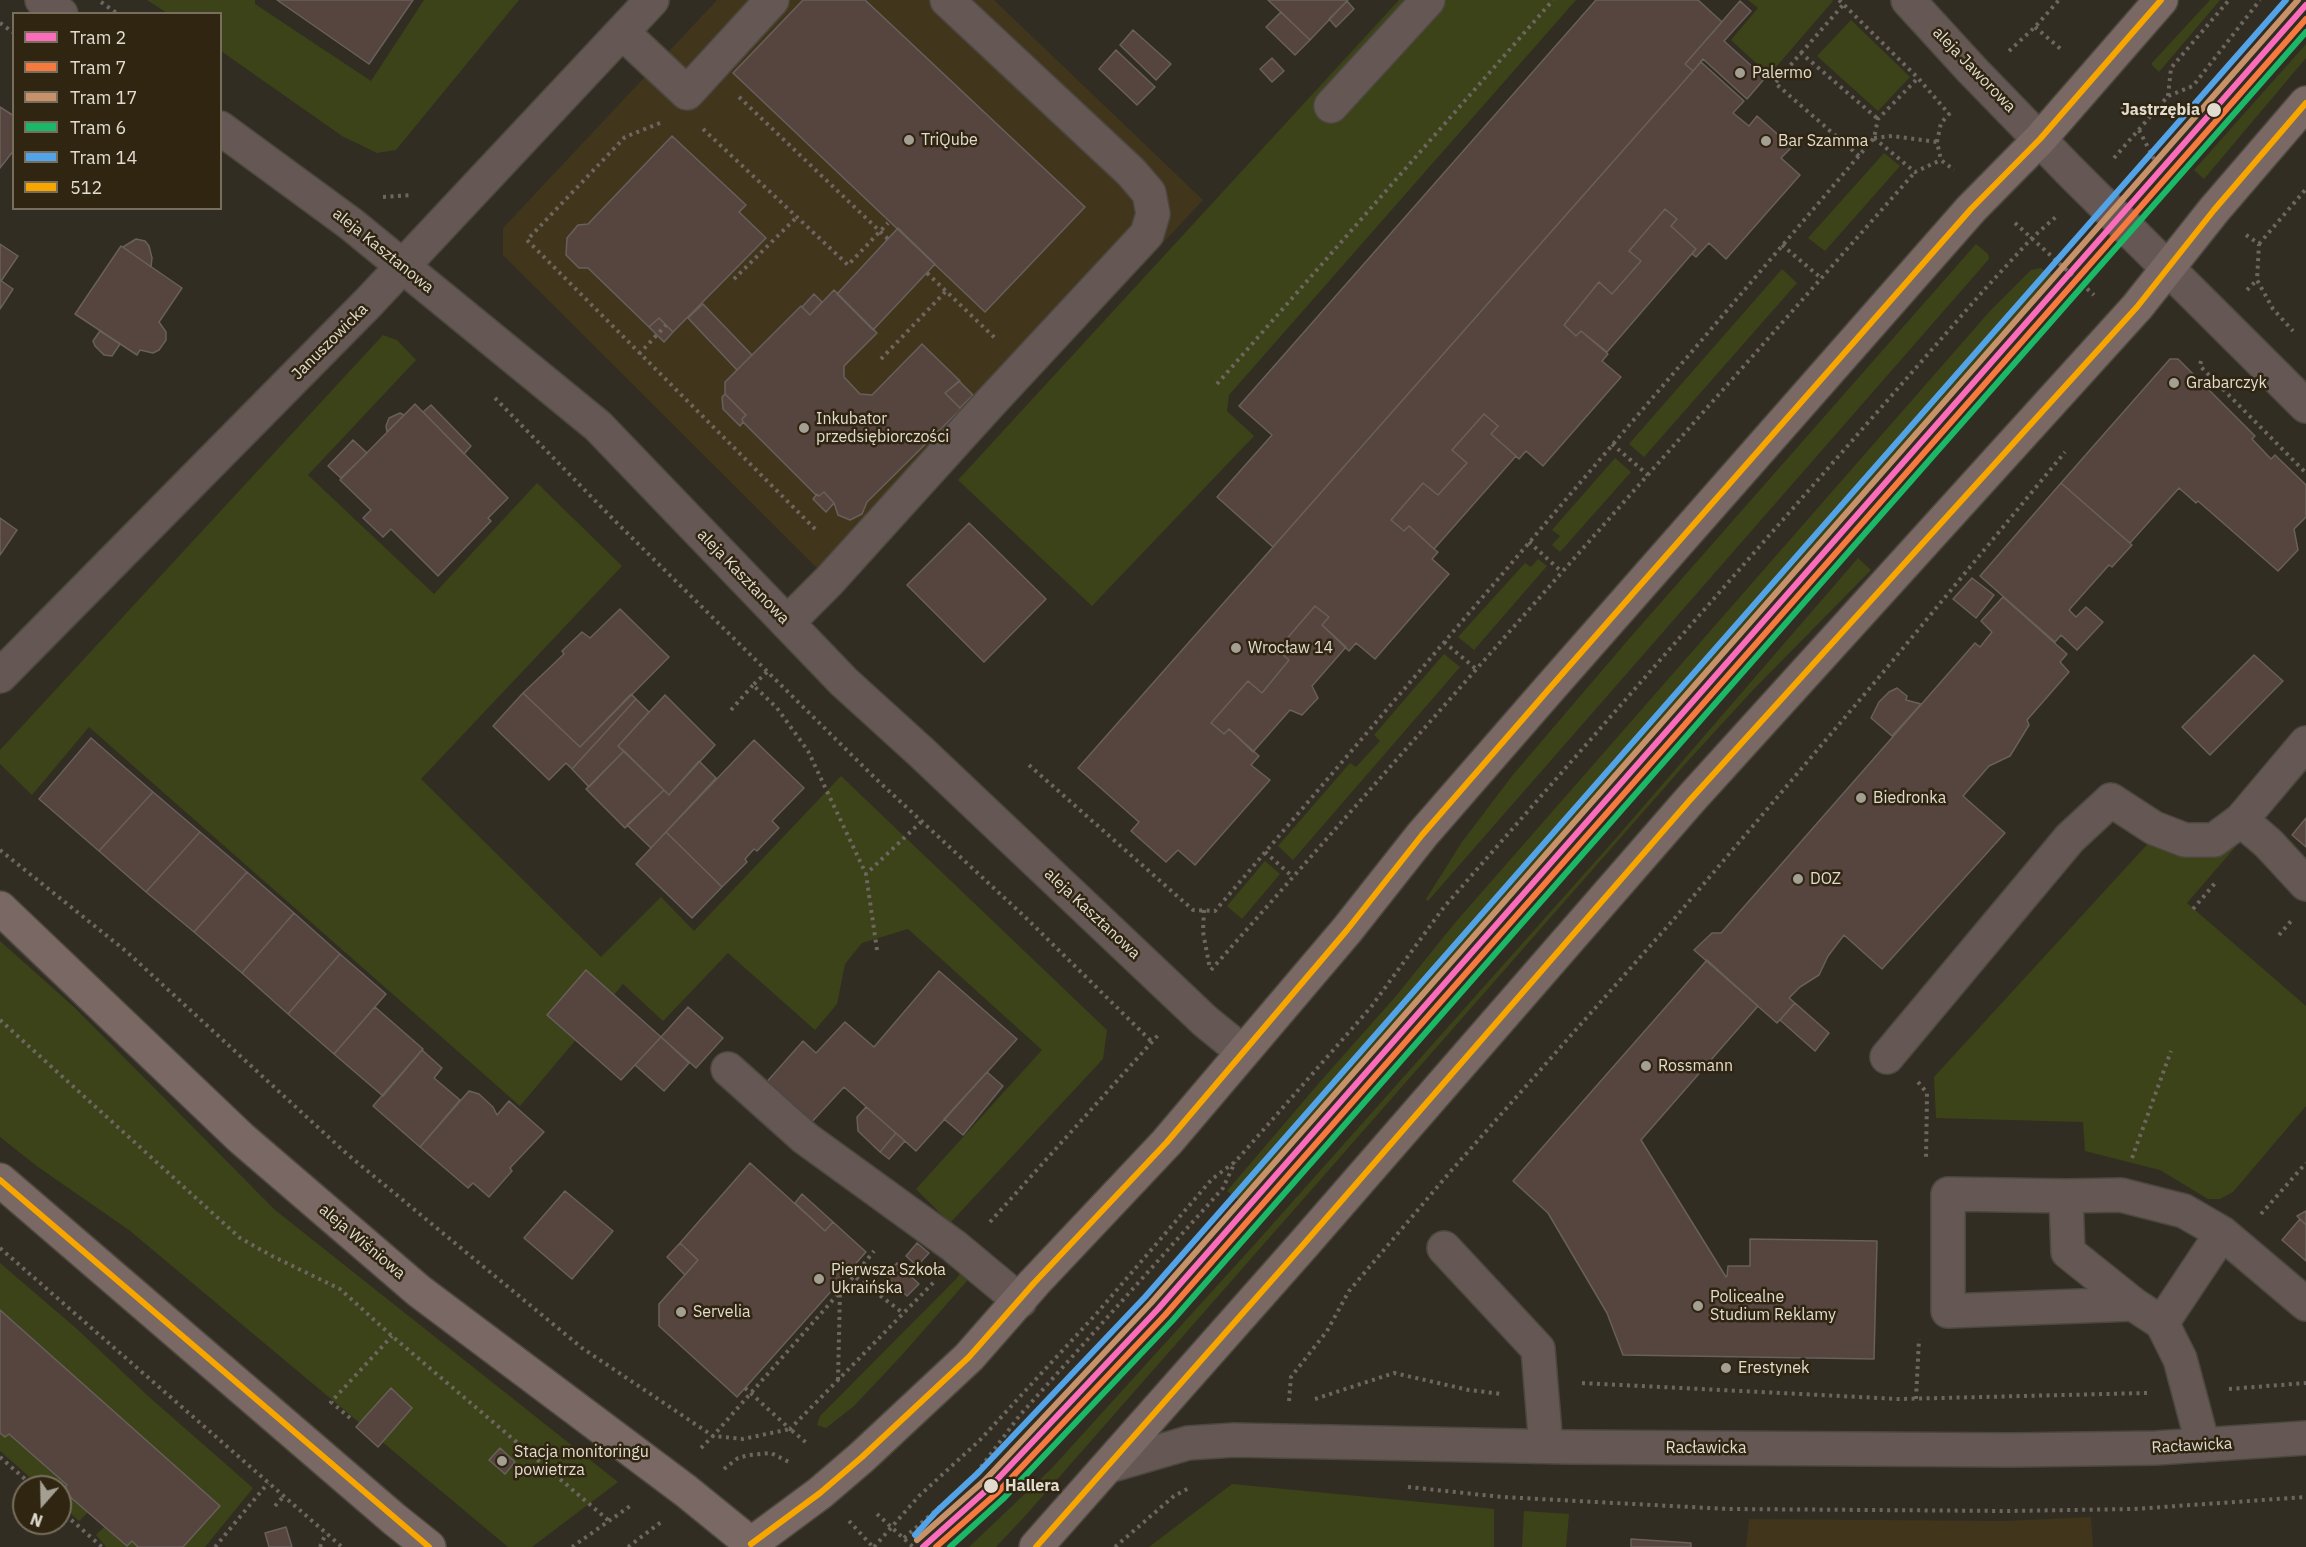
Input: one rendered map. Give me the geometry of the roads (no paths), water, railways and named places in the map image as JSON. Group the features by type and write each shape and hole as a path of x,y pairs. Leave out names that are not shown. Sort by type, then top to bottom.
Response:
{"main road":[{"path":"751,1546 820,1493 894,1429 969,1358 1034,1283 1167,1142 1347,930 1422,835 1549,688 1971,209 2040,139 2161,0"},
{"path":"1036,1547 1059,1533 1109,1466 1690,800 2137,307 2214,210 2306,103"},
{"name":"aleja Wiśniowa","path":"0,908 241,1138 419,1291 687,1491 751,1546"},
{"path":"0,1180 429,1547"}],"street":[{"path":"42,0 58,12"},
{"name":"Januszowicka","path":"0,676 369,302 652,0"},
{"path":"622,32 687,93 772,0"},
{"path":"787,623 1148,234 1153,213 1149,193 1131,172 947,0"},
{"path":"1331,106 1428,0"},
{"name":"aleja Jaworowa","path":"1908,0 2040,139"},
{"name":"aleja Kasztanowa","path":"222,129 346,220 598,426 844,682 1185,1001 1243,1052"},
{"path":"2040,139 2218,320 2306,405"},
{"path":"1887,1057 2070,838 2111,800 2154,828 2185,840 2214,840 2241,820 2306,743"},
{"path":"2241,820 2268,843 2306,884"},
{"path":"728,1069 805,1138 962,1253 1020,1301"},
{"path":"2133,1304 1948,1311 1948,1194 2121,1195 2184,1211 2229,1239 2306,1304"},
{"path":"2066,1196 2068,1252 2133,1304 2162,1323 2180,1359 2203,1445"},
{"path":"2162,1323 2229,1239"},
{"path":"1444,1248 1538,1349 1546,1446"},
{"name":"Racławicka","path":"1109,1466 1197,1441 1234,1440 1546,1446 2014,1450 2203,1445 2306,1438"}],"tram line":[{"name":"14","path":"915,1535 978,1473 1145,1297 2286,0"},
{"name":"17","path":"917,1540 985,1480 1151,1303 2298,0"},
{"name":"2","path":"923,1547 991,1486 1158,1309 2306,5"},
{"name":"7","path":"936,1547 998,1492 1165,1315 2306,19"},
{"name":"6","path":"950,1547 1004,1498 1172,1321 2306,32"}],"place":[{"name":"Palermo","path":"1740,73"},
{"name":"Jastrzębia","path":"2214,110"},
{"name":"TriQube","path":"909,140"},
{"name":"Bar Szamma","path":"1766,141"},
{"name":"Grabarczyk","path":"2174,383"},
{"name":"Inkubator przedsiębiorczości","path":"804,428"},
{"name":"Wrocław 14","path":"1236,648"},
{"name":"Biedronka","path":"1861,798"},
{"name":"DOZ","path":"1798,879"},
{"name":"Rossmann","path":"1646,1066"},
{"name":"Pierwsza Szkoła Ukraińska","path":"819,1279"},
{"name":"Policealne Studium Reklamy","path":"1698,1306"},
{"name":"Servelia","path":"681,1312"},
{"name":"Erestynek","path":"1726,1368"},
{"name":"Stacja monitoringu powietrza","path":"502,1461"},
{"name":"Hallera","path":"991,1486"}]}
